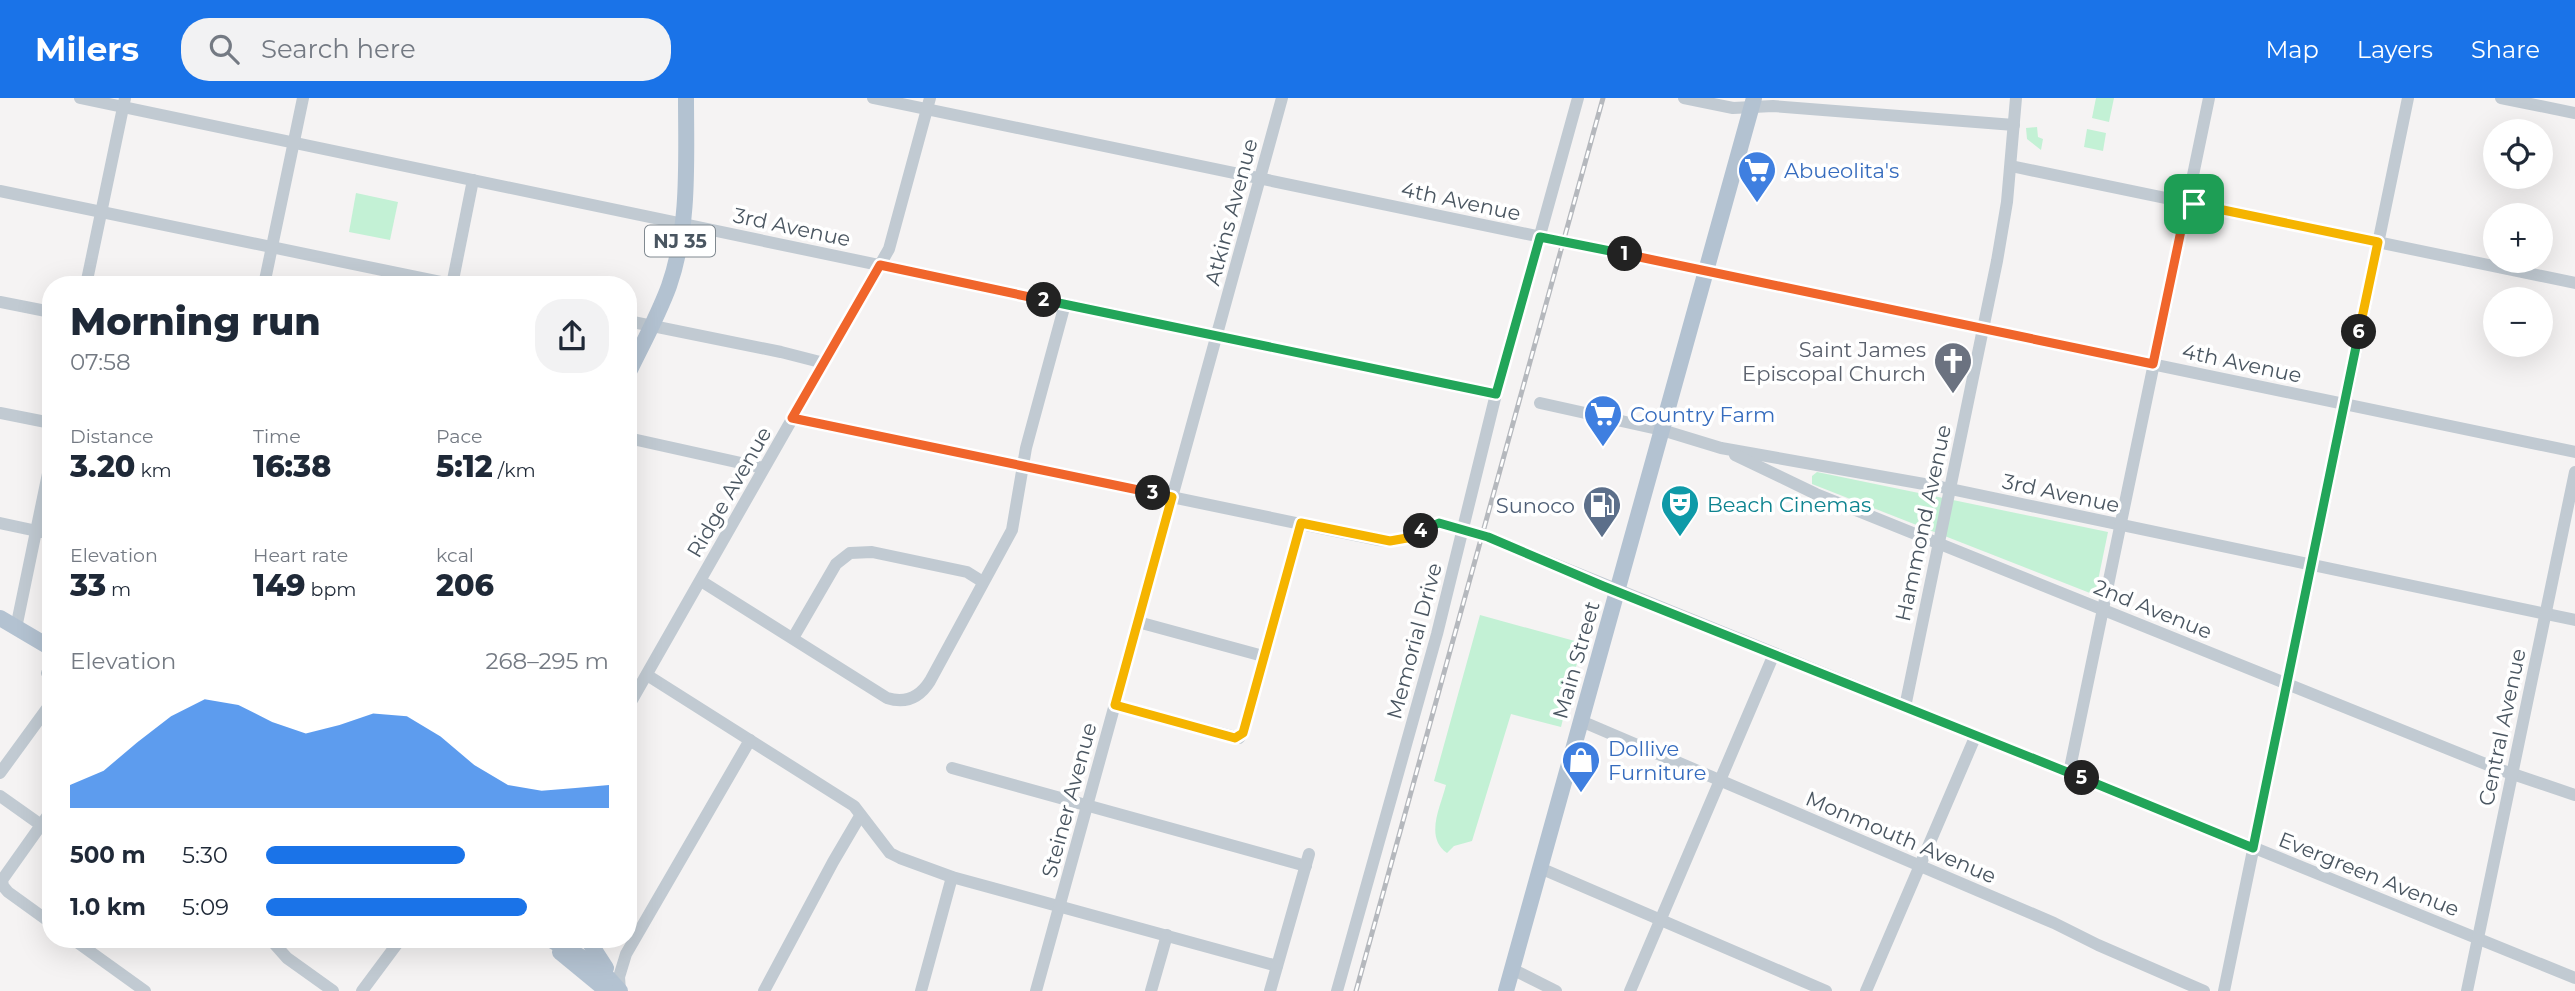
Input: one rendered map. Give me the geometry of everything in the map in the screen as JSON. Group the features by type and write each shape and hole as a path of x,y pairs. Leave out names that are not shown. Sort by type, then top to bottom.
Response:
{"main road":[{"name":"NJ 35","path":"637,355 669,285 682,224 685,202 686,98"},
{"name":"Main Street","path":"1506,991 1753,103"},
{"path":"0,618 42,643"},
{"path":"555,948 611,991"},
{"path":"567,948 583,956"},
{"path":"578,948 611,991"},
{"path":"593,948 611,991"}],"street":[{"name":"3rd Avenue","path":"80,98 124,102 293,143 1496,394"},
{"path":"266,276 303,98"},
{"name":"4th Avenue","path":"873,98 929,104 1260,178 2575,452"},
{"name":"Atkins Avenue","path":"1217,336 1282,98"},
{"name":"Memorial Drive","path":"1337,991 1437,634 1496,394 1578,98"},
{"path":"1684,98 1733,108 1753,103 2014,125"},
{"name":"Hammond Avenue","path":"1905,707 1997,261 2011,166 2016,98"},
{"path":"2069,773 2209,98"},
{"path":"2224,991 2408,98"},
{"path":"2501,98 2575,113"},
{"path":"88,276 124,102"},
{"name":"Ridge Avenue","path":"637,692 889,249 929,104"},
{"path":"2011,166 2575,282"},
{"path":"455,276 473,180"},
{"path":"0,191 410,276"},
{"path":"0,302 42,310"},
{"path":"701,581 887,698 902,701 918,695 930,681 1012,530 1026,448 1066,304"},
{"path":"637,323 824,363"},
{"name":"Steiner Avenue","path":"1036,991 1217,336"},
{"name":"3rd Avenue","path":"1540,403 1662,430 1721,448 1950,489 2575,620"},
{"path":"0,412 42,421"},
{"name":"Evergreen Avenue","path":"792,418 1390,541 1407,538 1439,523 1463,529 2575,978"},
{"path":"637,440 763,468"},
{"name":"2nd Avenue","path":"1721,448 1816,494 1939,544 2512,774 2575,795"},
{"name":"Central Avenue","path":"2467,991 2575,472"},
{"path":"16,628 42,502"},
{"path":"0,523 42,532"},
{"path":"1115,705 1239,738 1243,733 1262,656 1301,523"},
{"path":"793,638 836,564 850,553 872,552 967,572 983,582"},
{"path":"1138,622 1262,656"},
{"path":"1630,991 1774,654"},
{"path":"647,675 854,806 890,853 900,858 952,877 1277,966"},
{"path":"0,773 42,715"},
{"name":"Monmouth Avenue","path":"1581,721 2054,923 2098,946 2204,991"},
{"path":"1866,991 1976,735"},
{"path":"637,935 750,740"},
{"path":"952,768 1307,860 1270,991"},
{"path":"0,796 41,825 2,880 8,892 42,917"},
{"path":"764,991 860,816"},
{"path":"1540,869 1826,991"},
{"path":"921,991 952,877"},
{"path":"1151,991 1167,935"},
{"path":"85,948 145,991"},
{"path":"278,948 287,958 333,991"},
{"path":"362,991 394,948"},
{"path":"611,991 629,948"},
{"path":"600,960 613,962 626,954"},
{"path":"1512,969 1556,991"}],"green space":[{"path":"2096,98 2114,98 2109,122 2092,118"},
{"path":"2037,127 2038,137 2043,139 2041,150 2027,139 2026,128"},
{"path":"2087,129 2106,133 2103,151 2084,147"},
{"path":"356,193 398,202 390,240 349,232"},
{"path":"1817,472 2108,532 2095,595 1812,484 1812,476"},
{"path":"1480,615 1582,643 1561,727 1511,714 1472,841 1454,846 1447,853 1436,839 1435,830 1446,785 1434,781"}],"railway":[{"path":"1356,991 1603,98"}],"place":[{"name":"Abueolita's","path":"1757,204"},
{"name":"Saint James Episcopal Church","path":"1953,395"},
{"name":"Country Farm","path":"1603,448"},
{"name":"Beach Cinemas","path":"1680,538"},
{"name":"Sunoco","path":"1602,539"},
{"name":"Dollive Furniture","path":"1581,794"}],"route":[{"path":"2187,202 2194,204 2378,242 2253,848 1488,537 1439,523 1407,538 1390,541 1301,523 1262,656 1243,733 1239,738 1115,705 1172,497 792,418 880,265 1496,394 1540,237 2153,364 2187,202"}]}
